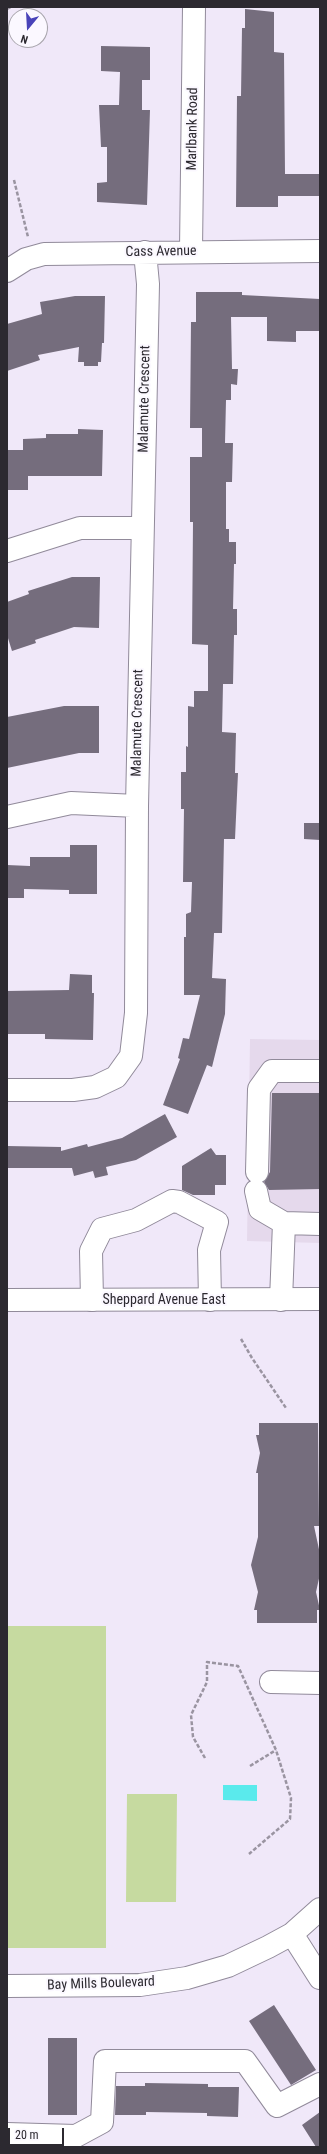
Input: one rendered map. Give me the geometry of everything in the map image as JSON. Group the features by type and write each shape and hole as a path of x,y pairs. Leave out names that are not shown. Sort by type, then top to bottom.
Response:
{"street":[{"name":"Marlbank Road","path":"191,250 194,7"},
{"name":"Cass Avenue","path":"7,271 33,257 44,254 191,250 320,251"},
{"name":"Malamute Crescent","path":"7,1090 72,1090 95,1087 116,1077 131,1056 136,1013 137,806 148,292 145,252"},
{"path":"7,551 80,528 142,528"},
{"path":"7,817 71,803 137,806"},
{"path":"320,1071 272,1071 260,1089 257,1182 260,1209 284,1223 320,1224"},
{"path":"92,1300 91,1251 102,1230 136,1220 172,1201 179,1202 217,1222 209,1250 210,1300"},
{"path":"281,1300 284,1223"},
{"name":"Sheppard Avenue East","path":"7,1300 320,1299"},
{"path":"271,1682 320,1683"},
{"name":"Bay Mills Boulevard","path":"7,1986 140,1985 186,1978 228,1966 268,1947 292,1934 320,1909"},
{"path":"292,1934 320,1978"},
{"path":"7,2134 76,2136 102,2122 105,2061 245,2061 277,2106 320,2084"}],"path":[{"path":"7,9 11,7"},
{"path":"14,180 33,257"},
{"path":"241,1339 286,1408"},
{"path":"204,1758 192,1737 191,1715 207,1682 207,1662 238,1666 276,1750 291,1798 290,1820 249,1854"},
{"path":"250,1766 276,1750"}],"shaded area":[{"path":"250,1039 320,1040 320,1243 247,1241"}],"green space":[{"path":"7,1626 106,1626 106,1948 7,1948"},
{"path":"127,1794 177,1794 176,1902 126,1902"}],"water":[{"path":"223,1785 257,1785 257,1801 223,1800"}],"building":[{"path":"245,9 274,12 274,52 284,53 285,174 320,174 320,196 278,196 278,207 236,207 237,96 241,96 242,28 245,28"},
{"path":"101,46 150,47 150,80 142,80 142,110 150,110 147,205 97,202 97,183 107,182 107,147 101,147 99,105 119,105 120,72 101,71"},
{"path":"196,292 242,292 242,295 320,299 320,331 296,331 296,342 267,341 267,317 231,317 232,369 238,369 237,385 231,384 231,400 226,400 225,443 233,443 232,482 226,482 226,529 229,529 229,542 236,542 233,609 237,609 237,635 234,635 233,684 223,684 222,732 236,733 235,773 238,773 235,839 224,839 222,933 214,933 212,978 226,979 225,1014 212,1067 207,1065 188,1114 163,1105 180,1059 178,1058 183,1038 189,1039 200,995 184,995 184,937 186,937 186,914 191,912 192,882 183,882 184,809 181,809 181,772 186,772 186,746 188,747 188,706 194,707 194,691 208,691 208,645 192,644 193,522 190,522 190,457 202,457 202,428 190,428 191,322 196,322"},
{"path":"75,296 105,296 104,343 102,343 101,362 98,362 98,366 84,366 84,362 78,362 79,347 38,355 40,360 7,371 7,324 42,314 40,302"},
{"path":"78,429 103,430 102,476 28,476 28,490 7,490 7,450 23,450 23,439 46,438 46,434 78,434"},
{"path":"72,577 100,577 99,628 74,627 35,640 36,643 12,651 7,635 7,602 29,594 28,591"},
{"path":"64,706 99,706 99,753 79,753 7,768 7,717"},
{"path":"304,823 320,823 320,840 304,839"},
{"path":"70,845 97,845 97,894 69,894 69,890 24,889 24,898 7,898 7,865 30,866 30,857 70,857"},
{"path":"70,974 92,975 92,993 94,993 93,1040 45,1039 45,1034 7,1034 7,991 69,990"},
{"path":"272,1093 320,1093 320,1189 269,1190 264,1182 270,1172"},
{"path":"165,1114 177,1137 136,1160 106,1167 108,1175 95,1178 93,1171 74,1176 72,1168 7,1168 7,1146 61,1147 61,1151 87,1144 88,1147 122,1138"},
{"path":"211,1148 216,1155 226,1155 226,1185 215,1185 215,1195 193,1195 182,1190 182,1166"},
{"path":"259,1423 318,1423 319,1526 314,1526 320,1554 320,1574 316,1592 320,1610 317,1610 317,1623 257,1623 257,1610 254,1610 258,1592 251,1565 258,1537 258,1473 256,1473 260,1453 256,1435 259,1435"},
{"path":"274,2005 316,2070 291,2085 249,2021"},
{"path":"48,2038 77,2038 77,2115 48,2115"},
{"path":"145,2083 208,2084 208,2087 239,2087 238,2117 207,2116 207,2113 146,2112 146,2115 115,2115 116,2086 145,2086"},
{"path":"320,2112 320,2147 316,2147 302,2125"}]}
